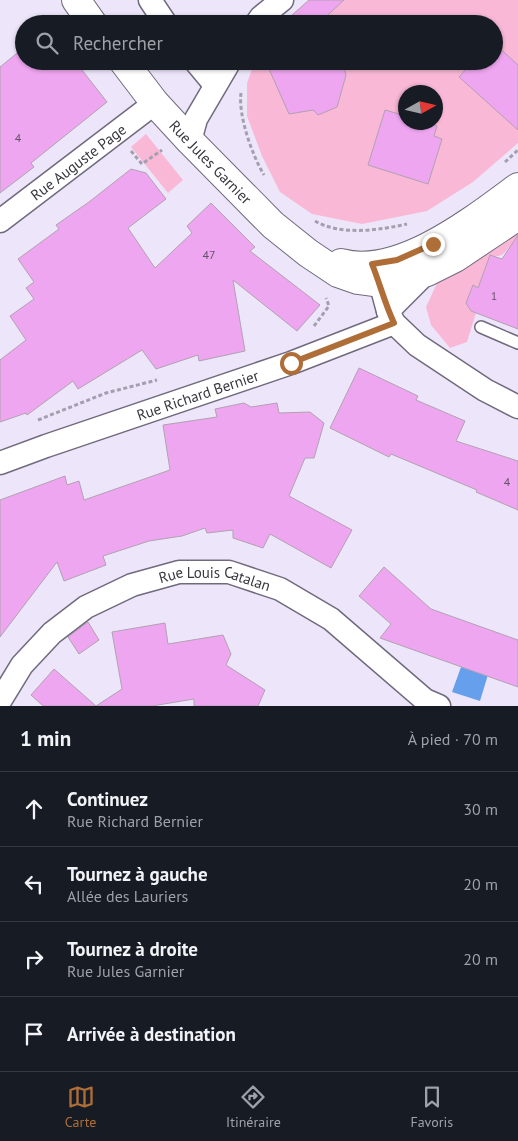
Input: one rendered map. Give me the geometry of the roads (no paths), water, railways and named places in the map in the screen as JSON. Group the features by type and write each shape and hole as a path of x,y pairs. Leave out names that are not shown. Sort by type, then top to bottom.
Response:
{"main road":[{"path":"76,0 87,15"},
{"name":"Rue Jules Garnier","path":"130,70 155,103 179,143 272,225 308,253 330,282 358,280 376,274 397,260 433,244 486,211 518,187"},
{"name":"Rue Jules Garnier","path":"308,253 348,264 395,281 427,272 456,258 518,216"}],"street":[{"path":"150,0 160,15"},
{"path":"263,15 282,0"},
{"path":"202,70 215,85"},
{"path":"179,143 196,119 224,70"},
{"name":"Rue Auguste Page","path":"0,221 155,103"},
{"path":"391,317 427,272"},
{"path":"376,274 391,317"},
{"path":"330,282 391,317 417,345 485,390 518,407"},
{"name":"Rue Richard Bernier","path":"0,463 291,363 391,317"},
{"name":"Rue Louis Catalan","path":"0,701 22,665 52,633 86,607 132,585 180,572 229,572 280,589 331,619 425,700 439,706"}],"lane":[{"path":"481,327 518,343"}],"water":[{"path":"461,667 476,672 490,668 480,701 452,692"}]}
